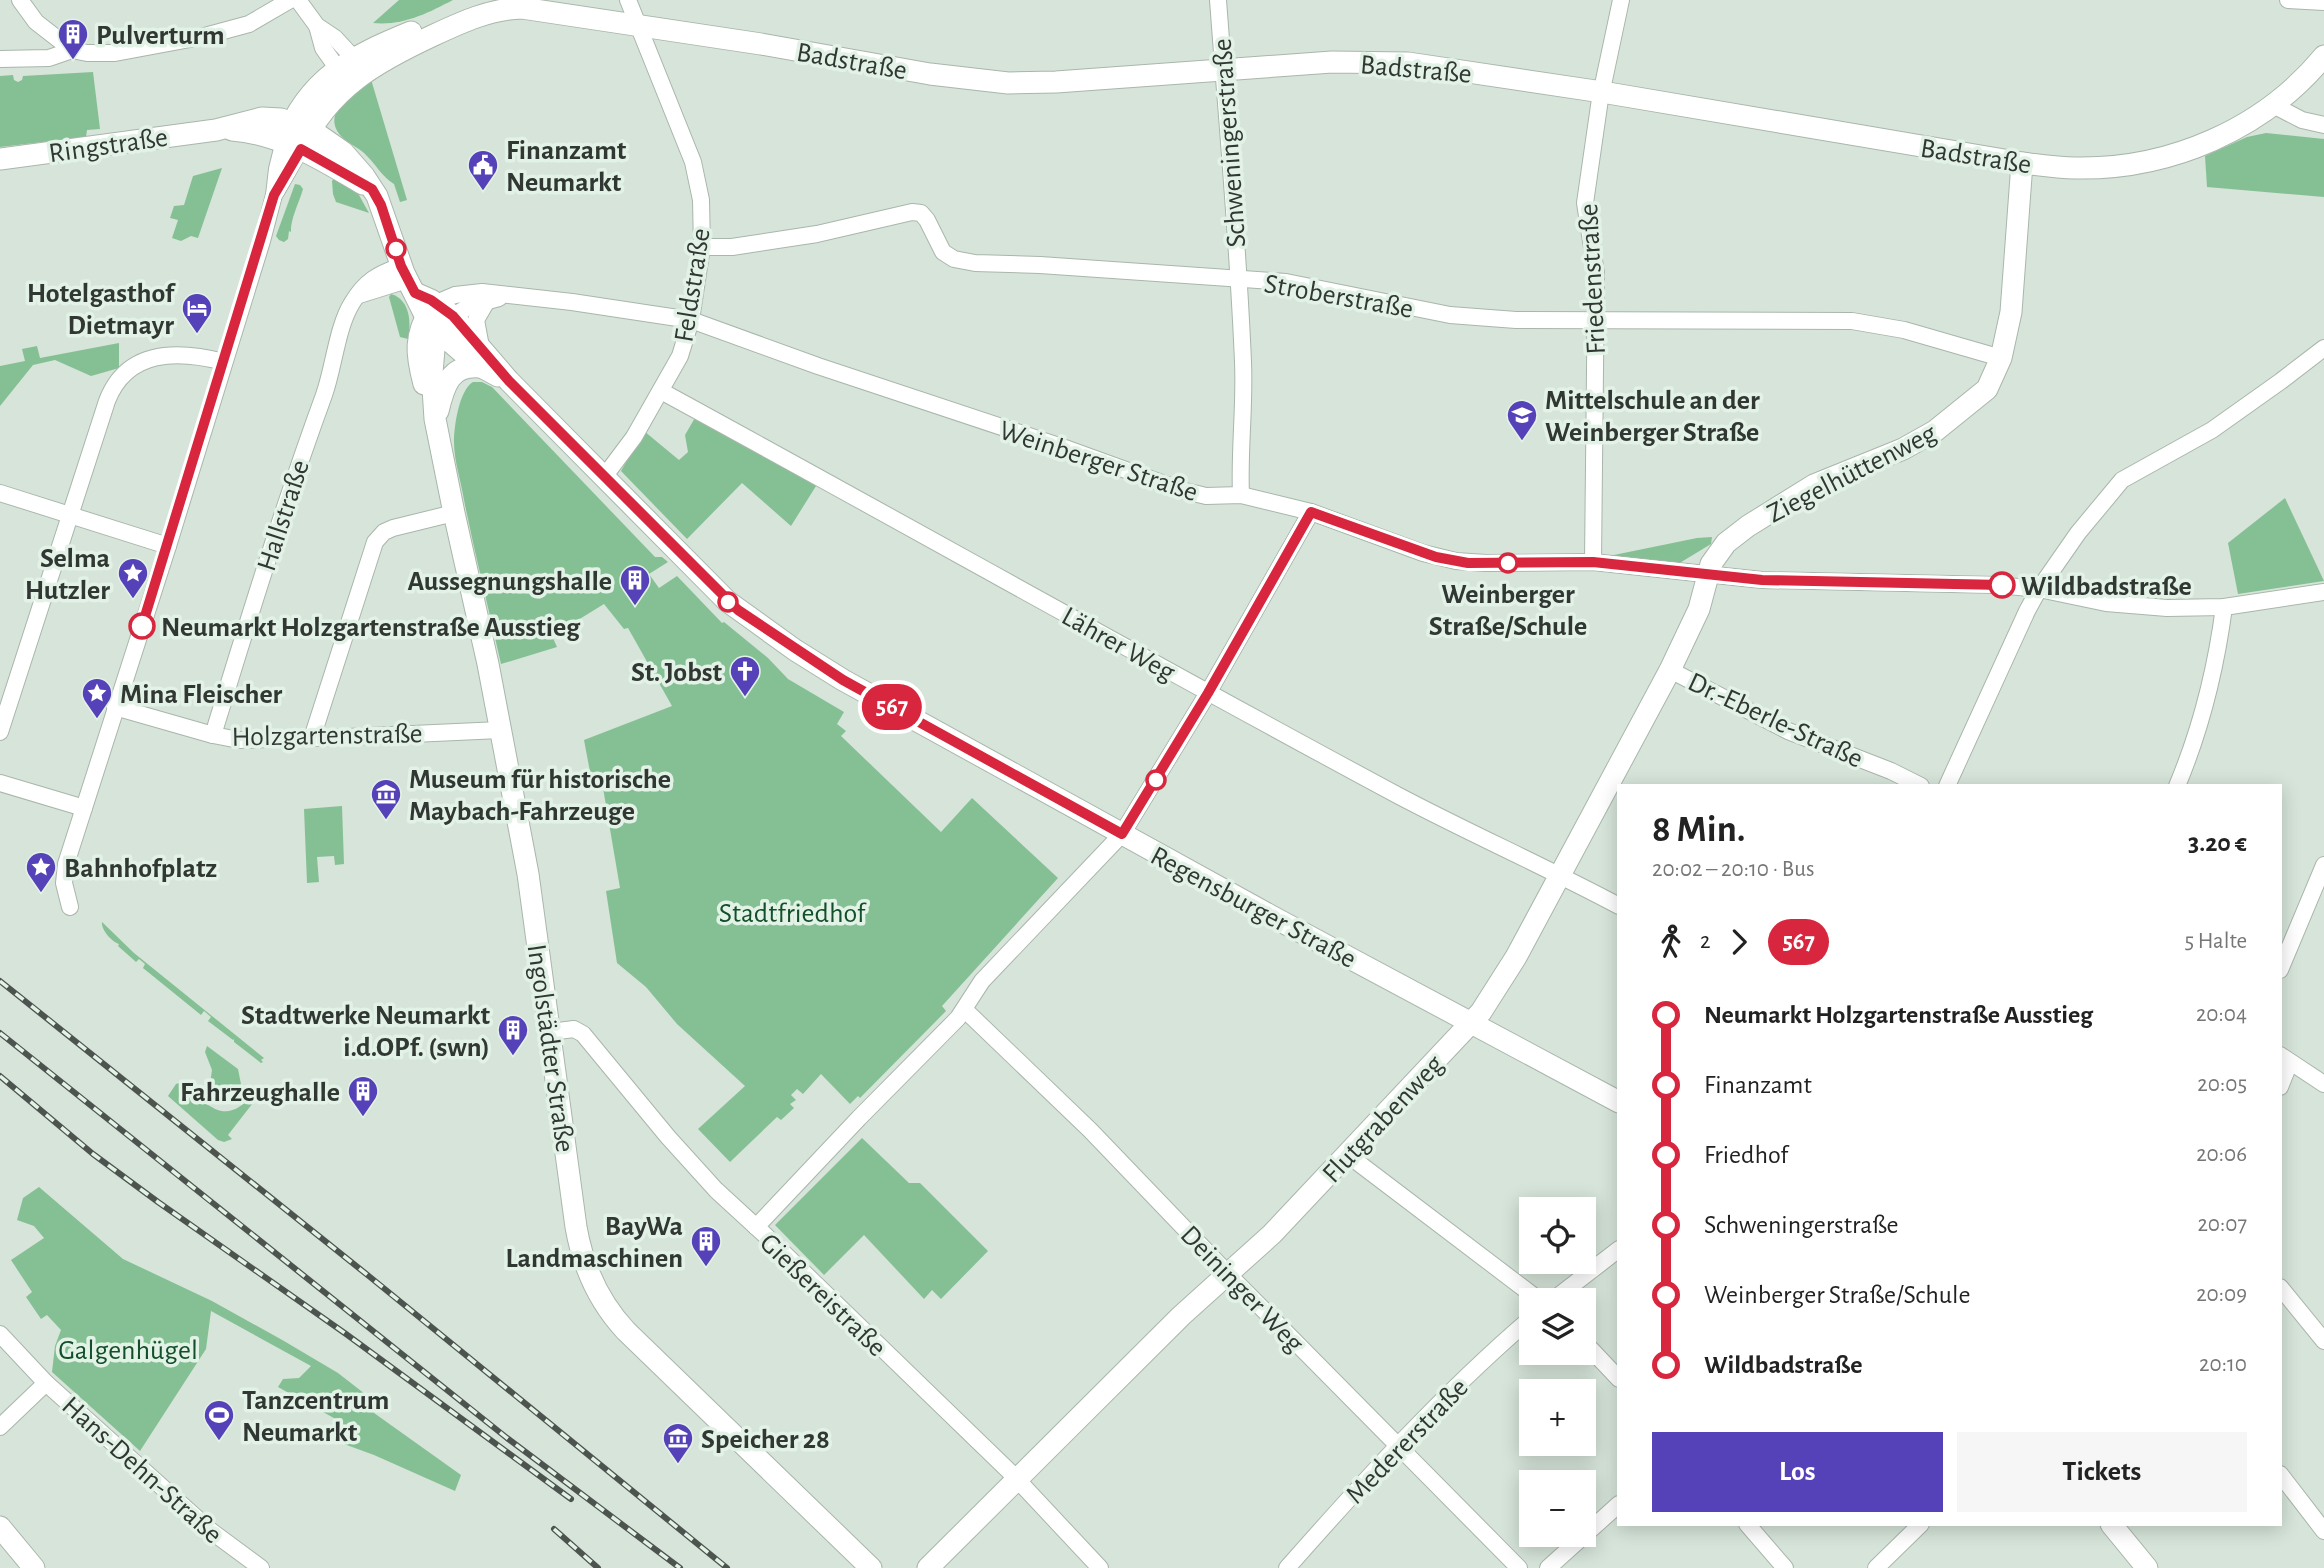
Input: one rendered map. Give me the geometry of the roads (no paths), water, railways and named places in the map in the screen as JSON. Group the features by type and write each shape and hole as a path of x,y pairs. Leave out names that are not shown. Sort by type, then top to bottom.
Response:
{"main road":[{"name":"Badstraße","path":"296,135 324,110 351,70 474,18 518,4 911,71 1008,83 1357,61 1408,63 1602,92 2022,163 2090,168 2164,157 2222,136 2273,105 2294,88 2324,56"},
{"name":"Ringstraße","path":"0,159 216,130 262,118 275,118 296,135"},
{"path":"296,135 343,152 372,189 383,211 408,280 446,325"},
{"name":"Ziegelhüttenweg","path":"1708,574 1713,560 1726,543 1796,495 1837,475 1903,449 1935,431 1980,396 1992,382 2001,358 2011,312 2022,163"},
{"name":"Ingolstädter Straße","path":"431,310 418,338 418,357 435,419 500,730 531,896 580,1250 597,1293 614,1318 656,1363 871,1568"},
{"name":"Ingolstädter Straße","path":"435,419 432,373 435,348 446,325"},
{"name":"Regensburger Straße","path":"446,325 509,381 727,601 795,650 843,680 1122,834 1617,1101"},
{"path":"435,419 450,378 481,358"},
{"name":"Flutgrabenweg","path":"928,1568 1181,1316 1272,1234 1486,1006 1500,985 1670,670 1699,609 1708,574"},
{"path":"2113,1526 2147,1568"},
{"path":"0,1527 34,1568"}],"street":[{"path":"20,0 36,22 72,50"},
{"path":"0,59 42,59 72,50 98,53 132,51 231,30 249,24 289,0"},
{"path":"298,0 317,26 322,45 351,70"},
{"name":"Feldstraße","path":"604,477 634,437 680,356 691,320 702,247 702,211 697,176 685,139 628,0"},
{"name":"Schweningerstraße","path":"1218,0 1230,136 1243,374 1239,460 1241,495"},
{"name":"Friedenstraße","path":"1593,562 1596,273 1585,204 1602,92 1621,0"},
{"path":"2288,0 2324,2"},
{"path":"2273,105 2302,120 2324,125"},
{"path":"70,907 65,891 65,871 83,808 224,362 274,195 277,169 296,135"},
{"name":"Stroberstraße","path":"702,247 732,247 817,234 912,212 921,213 927,220 943,252 954,259 975,263 1286,282 1450,315 1516,320 1852,321 1904,330 2001,358"},
{"name":"Hallstraße","path":"213,735 290,486 325,392 347,312 356,297 370,290 408,280"},
{"name":"Weinberger Straße","path":"431,310 448,297 469,292 572,302 691,320 1166,485 1206,496 1241,495 1311,512 1423,553 1455,561 1593,562 1762,580 1997,585 2039,589 2106,603 2167,608 2224,607 2324,592"},
{"name":"Weinberger Straße","path":"446,325 470,306 508,296"},
{"path":"481,358 476,320 487,301"},
{"path":"1948,784 2039,589 2085,524 2122,480 2211,430 2281,382 2324,348"},
{"path":"0,732 114,384 137,366 164,355 186,354 224,362"},
{"name":"Lährer Weg","path":"661,391 1208,693 1464,830 1617,905"},
{"path":"0,493 168,546"},
{"path":"756,1227 965,1010 982,981 1122,834 1208,693 1311,512"},
{"path":"312,738 375,542 384,532 393,528 454,513"},
{"path":"2178,784 2207,698 2224,607"},
{"name":"Dr.-Eberle-Straße","path":"1670,670 1788,731 1891,771 1917,784"},
{"name":"Holzgartenstraße","path":"115,708 239,740 500,730"},
{"path":"0,783 83,808"},
{"path":"2282,965 2324,864"},
{"name":"Deininger Weg","path":"965,1010 1090,1130 1227,1273 1519,1568"},
{"name":"Gießereistraße","path":"550,1032 574,1030 583,1034 692,1164 736,1211 756,1227 1017,1480 1100,1568"},
{"path":"2282,1075 2285,1058 2324,1084"},
{"path":"1348,1154 1523,1288"},
{"path":"1569,1288 1617,1251"},
{"path":"2282,1289 2324,1341"},
{"name":"Medererstraße","path":"1287,1568 1397,1444 1519,1328"},
{"name":"Hans-Dehn-Straße","path":"0,1334 46,1383 212,1531 261,1568"},
{"path":"1596,1355 1617,1377"},
{"path":"0,1427 46,1383"},
{"path":"2282,1477 2324,1531"},
{"path":"1548,1568 1617,1506"},
{"path":"1749,1526 1785,1568"},
{"path":"1876,1568 1919,1526"}],"railway":[{"path":"0,981 370,1277 727,1568"},
{"path":"0,1033 507,1438 680,1568"},
{"path":"0,1076 93,1154 346,1334 571,1499"},
{"path":"554,1529 598,1568"}],"place":[{"name":"Pulverturm","path":"73,61"},
{"name":"Finanzamt Neumarkt","path":"483,192"},
{"name":"Hotelgasthof Dietmayr","path":"197,335"},
{"name":"Mittelschule an der Weinberger Straße","path":"1522,442"},
{"name":"Weinberger Straße/Schule","path":"1508,563"},
{"name":"Wildbadstraße","path":"2002,585"},
{"name":"Selma Hutzler","path":"133,600"},
{"name":"Aussegnungshalle","path":"635,607"},
{"name":"Neumarkt Holzgartenstraße Ausstieg","path":"142,626"},
{"name":"St. Jobst","path":"745,698"},
{"name":"Mina Fleischer","path":"97,720"},
{"name":"Museum für historische Maybach-Fahrzeuge","path":"386,821"},
{"name":"Bahnhofplatz","path":"41,894"},
{"name":"Stadtwerke Neumarkt i.d.OPf. (swn)","path":"513,1057"},
{"name":"Fahrzeughalle","path":"363,1118"},
{"name":"BayWa Landmaschinen","path":"706,1268"},
{"name":"Tanzcentrum Neumarkt","path":"219,1442"},
{"name":"Speicher 28","path":"678,1465"}],"park label":[{"name":"Stadtfriedhof","path":"792,912"},
{"name":"Galgenhügel","path":"128,1349"}]}
